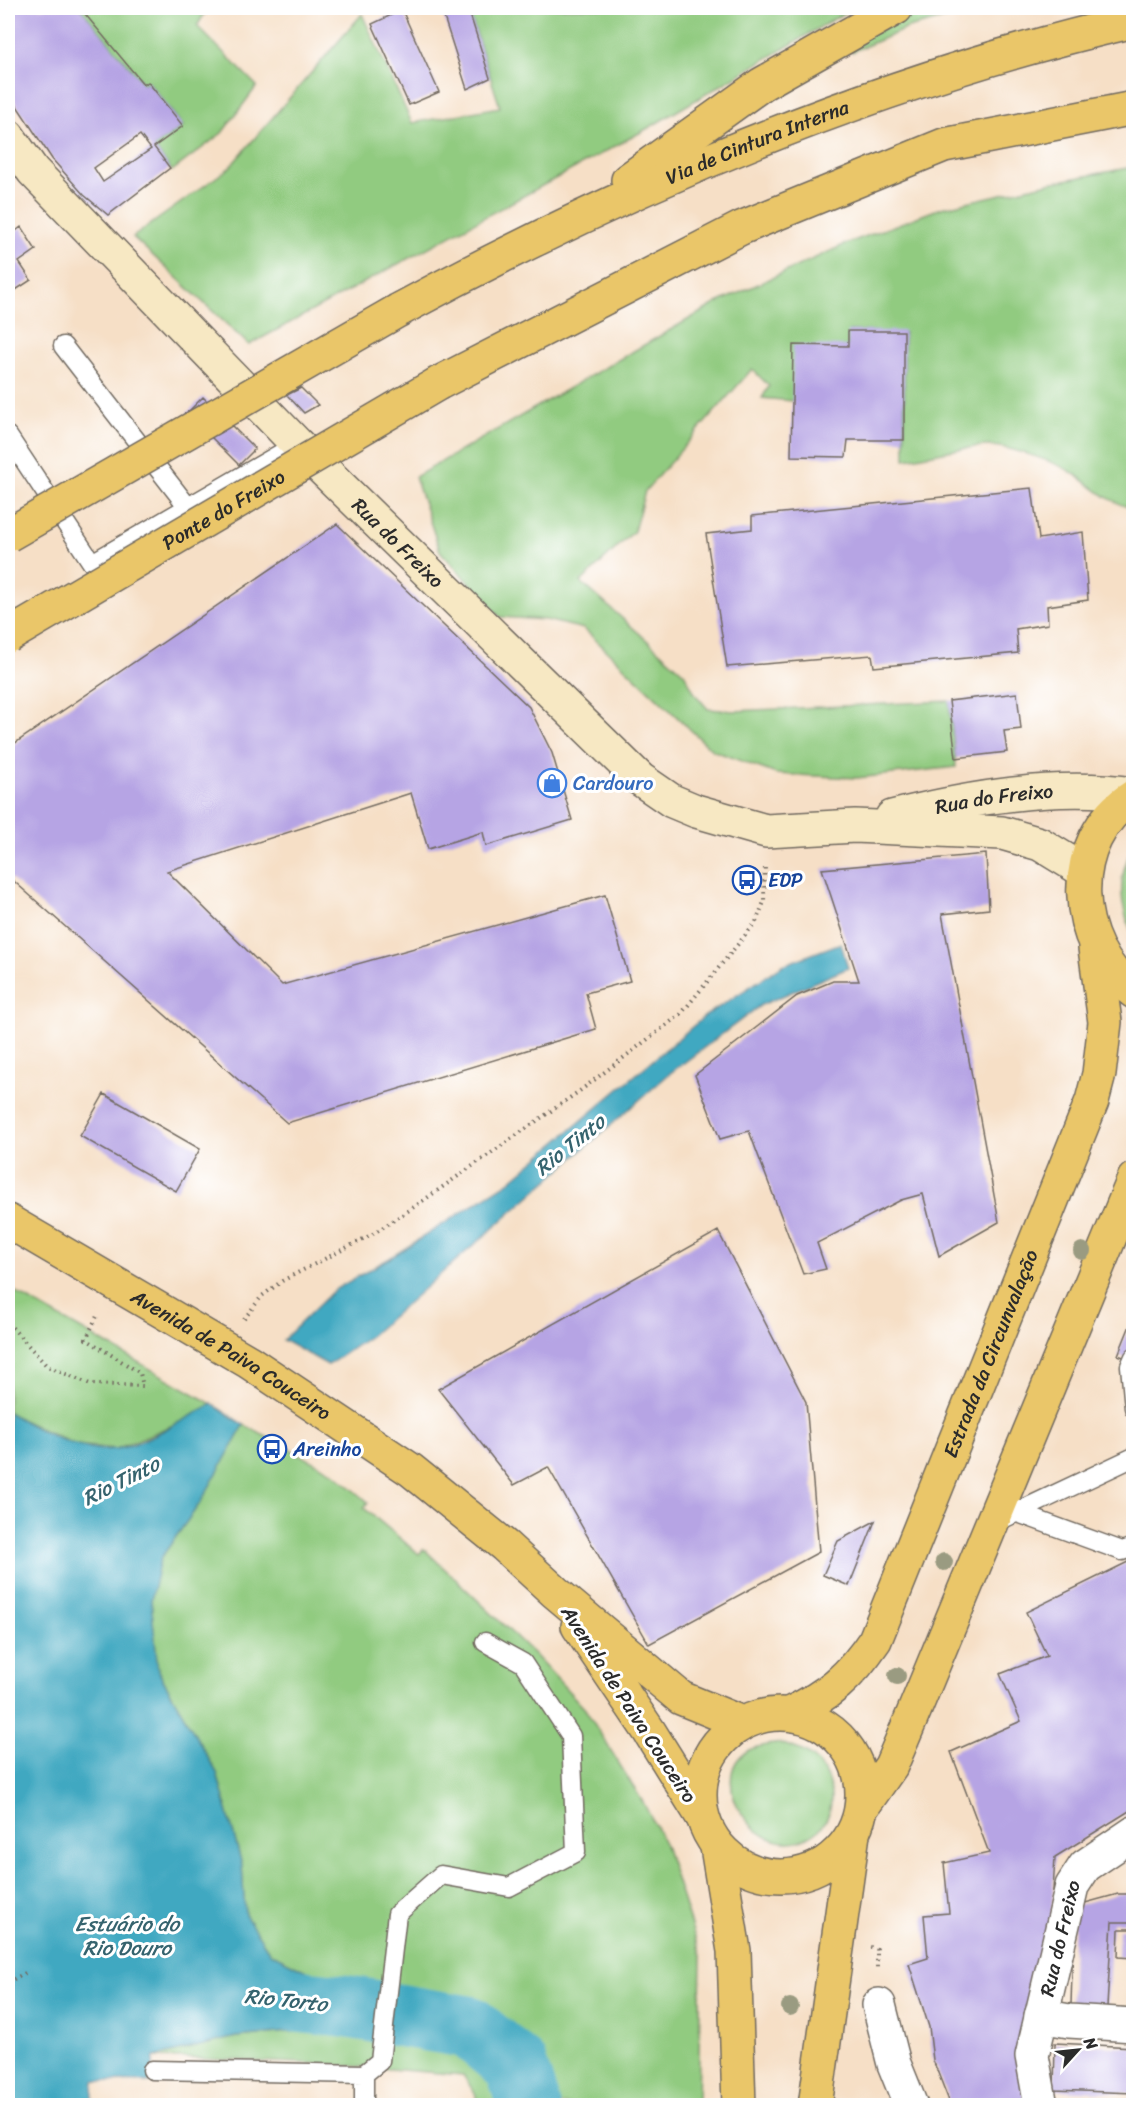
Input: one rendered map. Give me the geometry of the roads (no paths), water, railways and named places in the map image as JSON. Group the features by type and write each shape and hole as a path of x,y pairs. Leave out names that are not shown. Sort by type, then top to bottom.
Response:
{"main road":[{"path":"570,221 762,84 896,8"},
{"name":"Via de Cintura Interna","path":"8,535 399,310 570,221 720,154 816,116 1042,42 1134,21"},
{"name":"Ponte do Freixo","path":"8,636 439,383 741,228 944,145 1134,108"},
{"name":"Rua do Freixo","path":"8,136 33,171 297,444 640,779 672,801 696,811 766,831 855,826 1002,833 1040,844 1084,871"},
{"name":"Rua do Freixo","path":"855,826 963,800 1054,791 1102,790 1134,795"},
{"path":"1134,795 1123,803 1098,834 1084,871 1083,910 1095,948 1118,980 1134,992"},
{"name":"Estrada da Circunvalação","path":"789,1714 822,1698 852,1670 875,1640 1092,1101 1099,1074 1105,1022 1095,948"},
{"path":"717,1847 738,1865 762,1875 789,1877 815,1870 837,1856 891,1766 1004,1519 1126,1226 1134,1179"},
{"name":"Avenida de Paiva Couceiro","path":"8,1221 249,1362 411,1470 505,1546 555,1592 681,1698 742,1723"},
{"name":"Avenida de Paiva Couceiro","path":"555,1592 649,1731 702,1816"},
{"path":"739,2106 734,1951 717,1847 702,1816 699,1797 701,1778 710,1756 723,1737 742,1723 765,1715 789,1714 814,1720 842,1742 852,1755 862,1778 858,1820 815,2106"}],"street":[{"name":"Rua do Freixo","path":"1041,2106 1032,2056 1072,1886 1085,1866 1134,1833"},
{"path":"878,1993 894,2064 911,2106"},
{"path":"1041,2016 1069,2021 1134,2025"}],"lane":[{"path":"63,346 188,507"},
{"path":"8,436 92,563 297,444"},
{"path":"1134,1357 1130,1366 1134,1408"},
{"path":"1004,1519 1134,1457"},
{"path":"1004,1519 1122,1551 1134,1547"},
{"path":"152,2070 364,2074 380,2061 397,1914 441,1875 509,1887 576,1852 571,1736 523,1663 485,1642"},
{"path":"364,2074 364,2106"}],"water":[{"name":"Rio Tinto","path":"841,943 848,968 761,1005 669,1074 370,1336 328,1365 283,1340 334,1290 390,1258 509,1182 705,1016 783,965"},
{"name":"Estuário do Rio Douro","path":"212,1404 244,1425 200,1503 160,1559 151,1600 158,1671 217,1773 242,1865 245,1915 270,1953 346,1991 340,2027 236,2037 154,2057 151,2082 94,2081 92,2105 8,2106 8,1412 46,1433 73,1444 115,1449 150,1437"}],"waterway":[{"name":"Rio Torto","path":"258,1997 343,2006 469,2027 516,2066 529,2106"}],"place":[{"name":"Cardouro","path":"552,783"},
{"name":"EDP","path":"747,880"},
{"name":"Areinho","path":"272,1449"}]}
